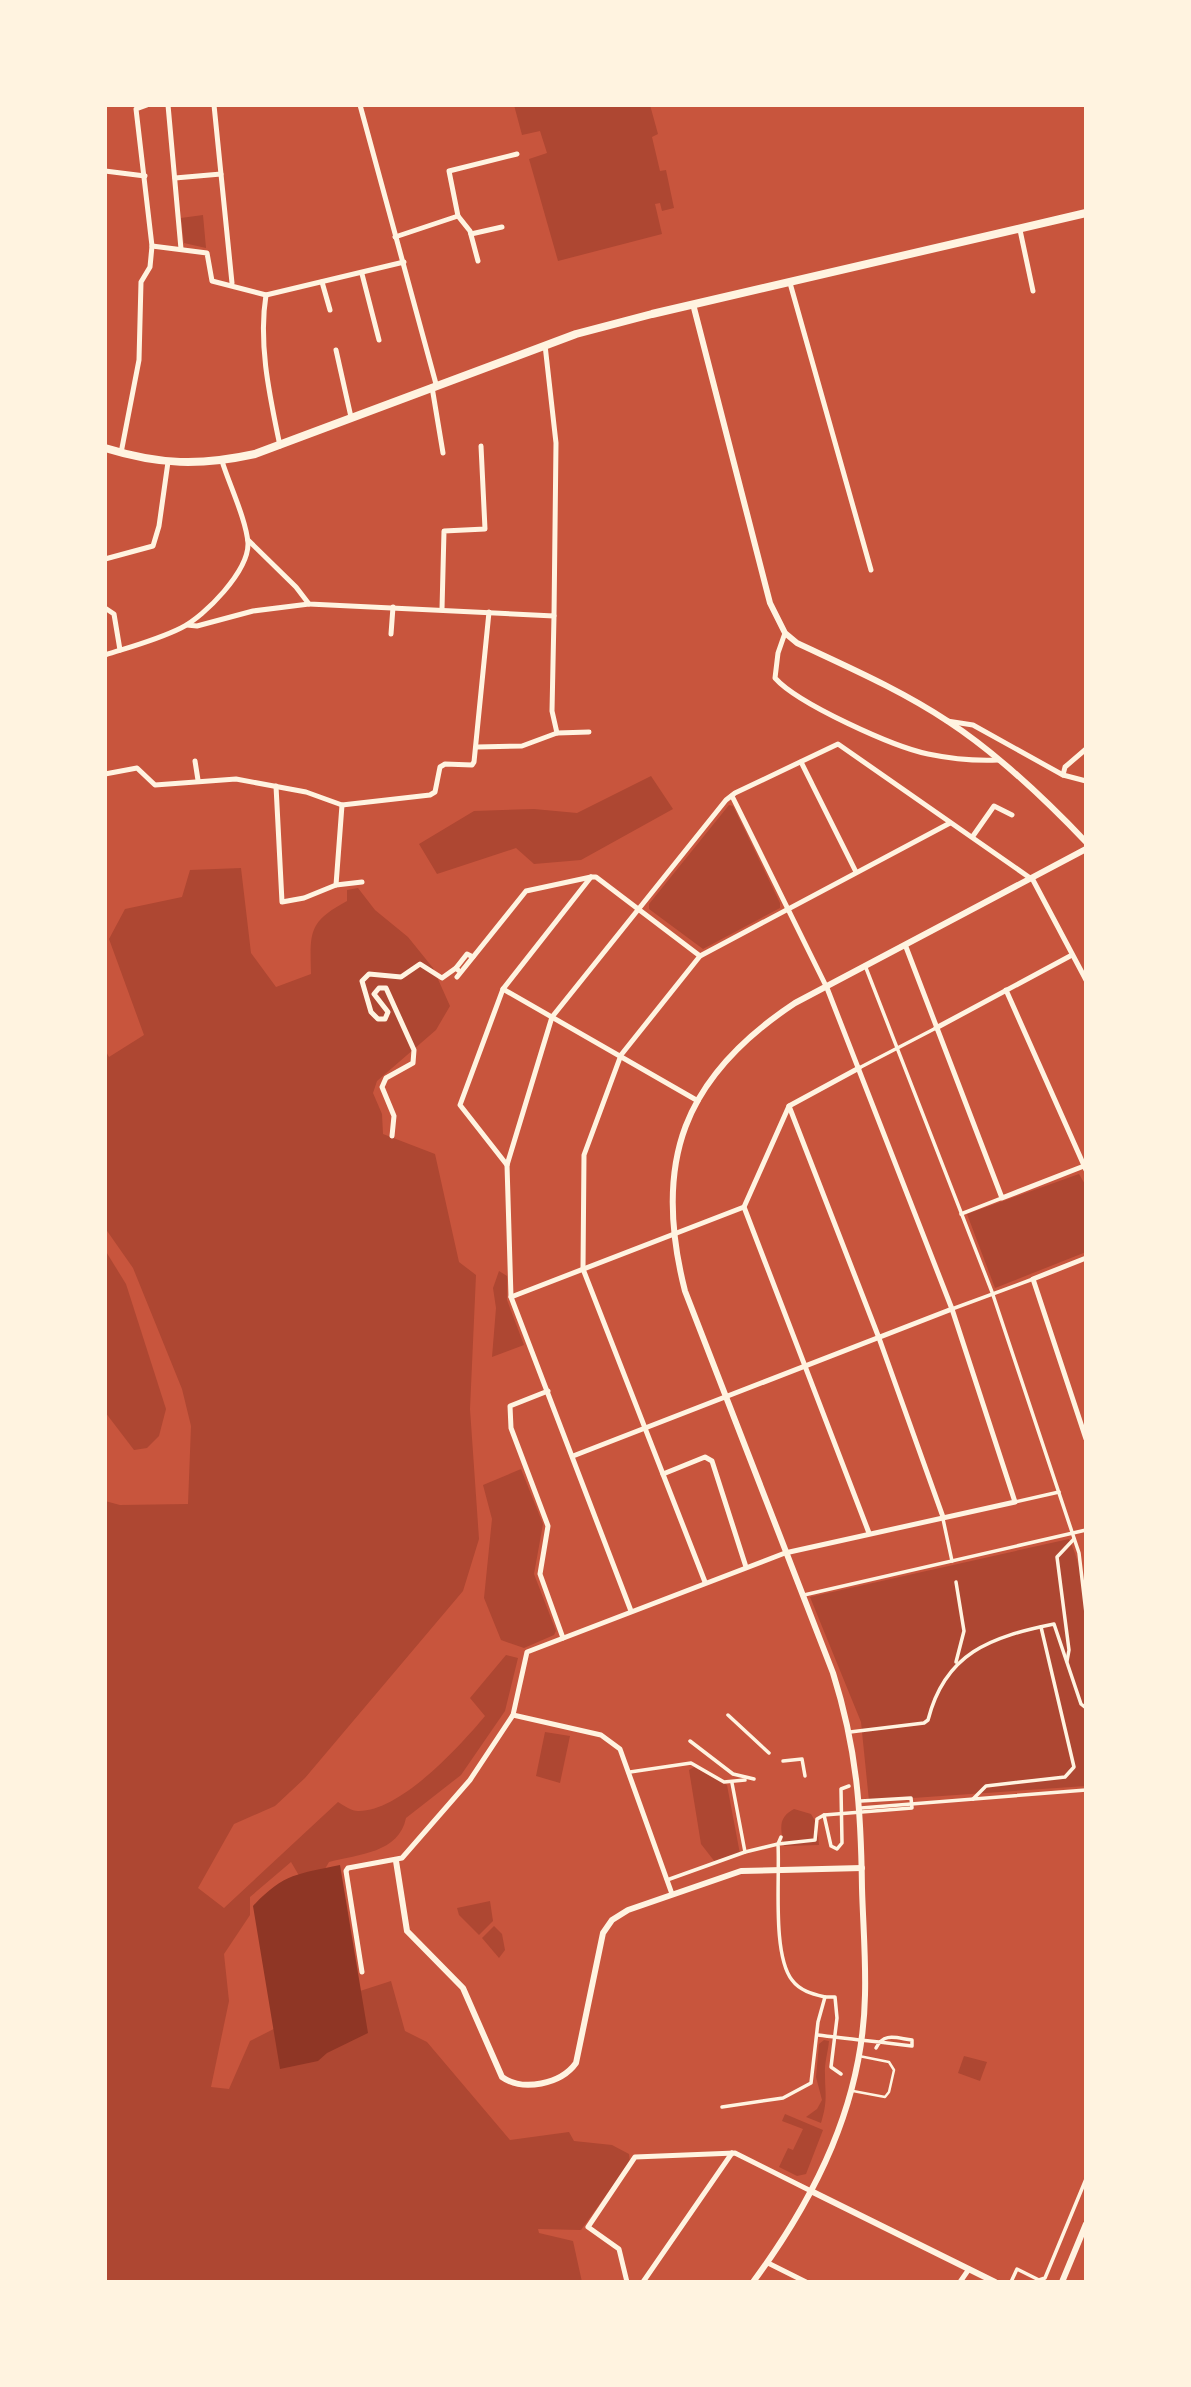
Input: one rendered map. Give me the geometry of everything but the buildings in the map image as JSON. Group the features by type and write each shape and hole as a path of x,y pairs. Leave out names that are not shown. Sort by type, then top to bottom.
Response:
{"main road":[{"path":"105,448 167,462 222,461 280,446 545,344 693,304 790,284 1086,213"}],"street":[{"path":"121,453 139,360 141,282 150,267 152,246 136,109 146,105"},
{"path":"168,105 181,249"},
{"path":"214,105 232,284"},
{"path":"360,105 404,262 434,385 444,448"},
{"path":"478,261 471,234 458,216 460,204 449,171 517,154"},
{"path":"105,171 145,176"},
{"path":"175,178 220,174"},
{"path":"395,237 458,216"},
{"path":"471,234 502,227"},
{"path":"1020,230 1033,291"},
{"path":"152,246 207,253 212,281 232,284 266,295 404,262"},
{"path":"362,274 379,340"},
{"path":"322,282 330,310"},
{"path":"790,284 871,570"},
{"path":"266,295 262,317 267,382 280,446"},
{"path":"693,304 770,603 785,633 797,643 881,683 947,720 1052,806 1086,842"},
{"path":"545,344 553,396 556,443 552,711 557,733"},
{"path":"336,350 351,417"},
{"path":"442,609 444,531 480,532 485,529 482,449 491,452"},
{"path":"105,654 187,625 212,603 242,567 247,555 248,540 222,461"},
{"path":"105,559 153,546 159,526 167,462"},
{"path":"248,540 296,587 309,604"},
{"path":"187,625 197,626 253,611 309,604 554,616"},
{"path":"391,634 394,607"},
{"path":"105,608 114,614 120,650"},
{"path":"105,774 137,768 155,785 236,779 306,792 342,805 430,795 435,792 440,767 444,764 471,765 477,747 489,612"},
{"path":"785,633 778,653 775,678 799,698 826,713 925,754 964,761 998,760"},
{"path":"947,720 973,725 1063,775 1086,781"},
{"path":"477,747 522,746 557,733 589,732"},
{"path":"631,1611 511,1297 507,1165 552,1017 732,796 838,744 1033,880 1086,980"},
{"path":"1063,775 1065,767 1086,749"},
{"path":"195,761 198,780"},
{"path":"801,762 856,872"},
{"path":"276,786 282,902 304,898 336,885 362,883"},
{"path":"732,796 827,988 952,1309 1015,1502"},
{"path":"336,885 342,805"},
{"path":"973,836 994,806 1012,815"},
{"path":"705,1583 583,1269 584,1155 621,1055 700,956 950,823"},
{"path":"753,2282 813,2192 845,2117 852,2091 859,2056 865,1996 861,1805 849,1732 833,1673 685,1291 672,1235 673,1178 687,1122 698,1101 735,1050 762,1025 795,1003 1033,880 1086,849"},
{"path":"392,1136 394,1116 382,1087 386,1078 413,1063 414,1050 386,988 379,988 374,994 388,1012 385,1019 378,1019 371,1012 362,981 369,974 401,977 420,964 442,978 458,973 526,891 591,877 596,877 700,956"},
{"path":"507,1165 460,1105 503,989 591,877"},
{"path":"906,947 1002,1198"},
{"path":"869,1533 744,1208 789,1106 1072,955"},
{"path":"866,968 992,1292 1079,1553 1086,1613"},
{"path":"503,989 698,1101"},
{"path":"961,1214 1085,1168 1006,990"},
{"path":"789,1106 880,1338 943,1517 952,1561"},
{"path":"511,1297 744,1208"},
{"path":"573,1456 992,1292 1086,1258"},
{"path":"1033,1279 1086,1439"},
{"path":"548,1391 510,1406 508,1412 510,1428 548,1526 540,1574 563,1638"},
{"path":"663,1474 705,1457 712,1461 747,1567"},
{"path":"362,1972 346,1871 348,1868 402,1858 470,1780 513,1715 527,1652 785,1553 1059,1492"},
{"path":"802,1596 1074,1536 1086,1530"},
{"path":"1067,1662 1069,1650 1057,1558 1074,1536"},
{"path":"956,1664 964,1631 957,1582"},
{"path":"849,1732 924,1723 928,1720 942,1680 956,1664 977,1649 1054,1624 1081,1704 1086,1709"},
{"path":"973,1799 986,1786 1065,1777 1074,1767 1041,1627"},
{"path":"513,1715 601,1735 620,1749 672,1894"},
{"path":"728,1716 769,1753"},
{"path":"690,1741 745,1780"},
{"path":"783,1761 803,1759 805,1776"},
{"path":"630,1772 691,1763 717,1780 732,1783 754,1779"},
{"path":"732,1783 745,1852"},
{"path":"826,1815 831,1846 837,1849 842,1843 841,1789 849,1786"},
{"path":"861,1805 1086,1790"},
{"path":"667,1880 745,1852 815,1840 817,1819 826,1815 912,1808 911,1798 861,1805"},
{"path":"781,1837 778,1846 781,1946 787,1972 802,1989 825,1997 835,1997 836,2018 831,2067 841,2074"},
{"path":"396,1861 407,1931 463,1988 502,2077 511,2083 522,2085 562,2077 576,2063 603,1933 612,1920 628,1910 741,1871 862,1868"},
{"path":"722,2107 783,2098 808,2087 814,2074 818,2022 825,1997"},
{"path":"818,2035 883,2043 912,2046 912,2040 885,2037 876,2048"},
{"path":"643,2282 732,2153"},
{"path":"627,2282 619,2249 588,2227 635,2157 732,2153 995,2282"},
{"path":"1011,2282 1017,2269 1039,2280 1045,2278 1086,2179"},
{"path":"1062,2282 1086,2224"},
{"path":"768,2263 806,2282"},
{"path":"960,2282 969,2269"}],"lane":[{"path":"852,2091 884,2097 889,2092 894,2070 889,2062 859,2056"}],"shaded area":[{"path":"514,105 650,105 658,134 652,137 660,171 666,170 674,208 662,211 660,203 655,204 662,234 558,261 529,159 547,153 540,131 522,135"},
{"path":"203,215 206,248 184,243 181,218"},
{"path":"651,776 673,809 581,860 534,864 516,848 437,874 419,844 474,811 534,809 577,813"},
{"path":"729,805 733,806 780,908 703,949 649,909 649,904"},
{"path":"241,868 251,953 276,987 311,974 312,938 318,922 347,901 347,890 358,888 375,910 408,937 433,968 450,1006 436,1030 377,1081 373,1093 382,1114 383,1134 435,1154 459,1262 476,1275 470,1409 479,1539 463,1591 305,1778 275,1806 234,1824 198,1888 224,1908 338,1802 356,1811 374,1808 392,1801 410,1789 445,1760 485,1716 470,1698 506,1655 518,1658 505,1711 461,1775 406,1818 395,1839 365,1854 329,1862 318,1881 304,1884 291,1862 250,1897 250,1915 224,1954 229,2001 211,2087 229,2089 250,2041 329,2001 391,1981 405,2031 427,2042 510,2140 569,2132 574,2141 612,2145 629,2154 630,2162 581,2230 538,2229 539,2233 573,2241 582,2282 105,2282 105,1501 120,1505 188,1504 191,1426 182,1389 133,1268 105,1228 105,1050 109,1057 144,1035 109,939 125,909 182,897 190,870"},
{"path":"1079,1174 1086,1186 1086,1252 995,1288 967,1214"},
{"path":"105,1250 126,1284 166,1409 159,1436 147,1448 134,1450 105,1412"},
{"path":"499,1271 507,1276 507,1300 524,1345 492,1357 496,1308 493,1288"},
{"path":"521,1469 543,1524 534,1574 556,1631 554,1635 524,1648 501,1640 484,1598 492,1519 483,1485"},
{"path":"1069,1539 1078,1562 1087,1624 1086,1786 869,1801 861,1722 810,1597"},
{"path":"545,1732 570,1736 560,1783 536,1776"},
{"path":"694,1767 727,1785 740,1854 715,1862 701,1844 689,1770"},
{"path":"794,1809 811,1814 817,1824 819,1845 784,1846 781,1829 783,1820"},
{"path":"340,1865 368,2033 327,2053 318,2061 280,2069 253,1906 274,1887 292,1876"},
{"path":"490,1901 493,1921 479,1935 459,1915 457,1908"},
{"path":"494,1926 502,1934 505,1950 499,1958 482,1938"},
{"path":"824,2040 829,2041 821,2123 806,2117 817,2109 822,2100 816,2077 819,2044"},
{"path":"964,2056 987,2062 980,2081 958,2073"},
{"path":"785,2114 823,2130 806,2174 797,2176 779,2167 788,2148 793,2150 803,2129 782,2121"}]}
